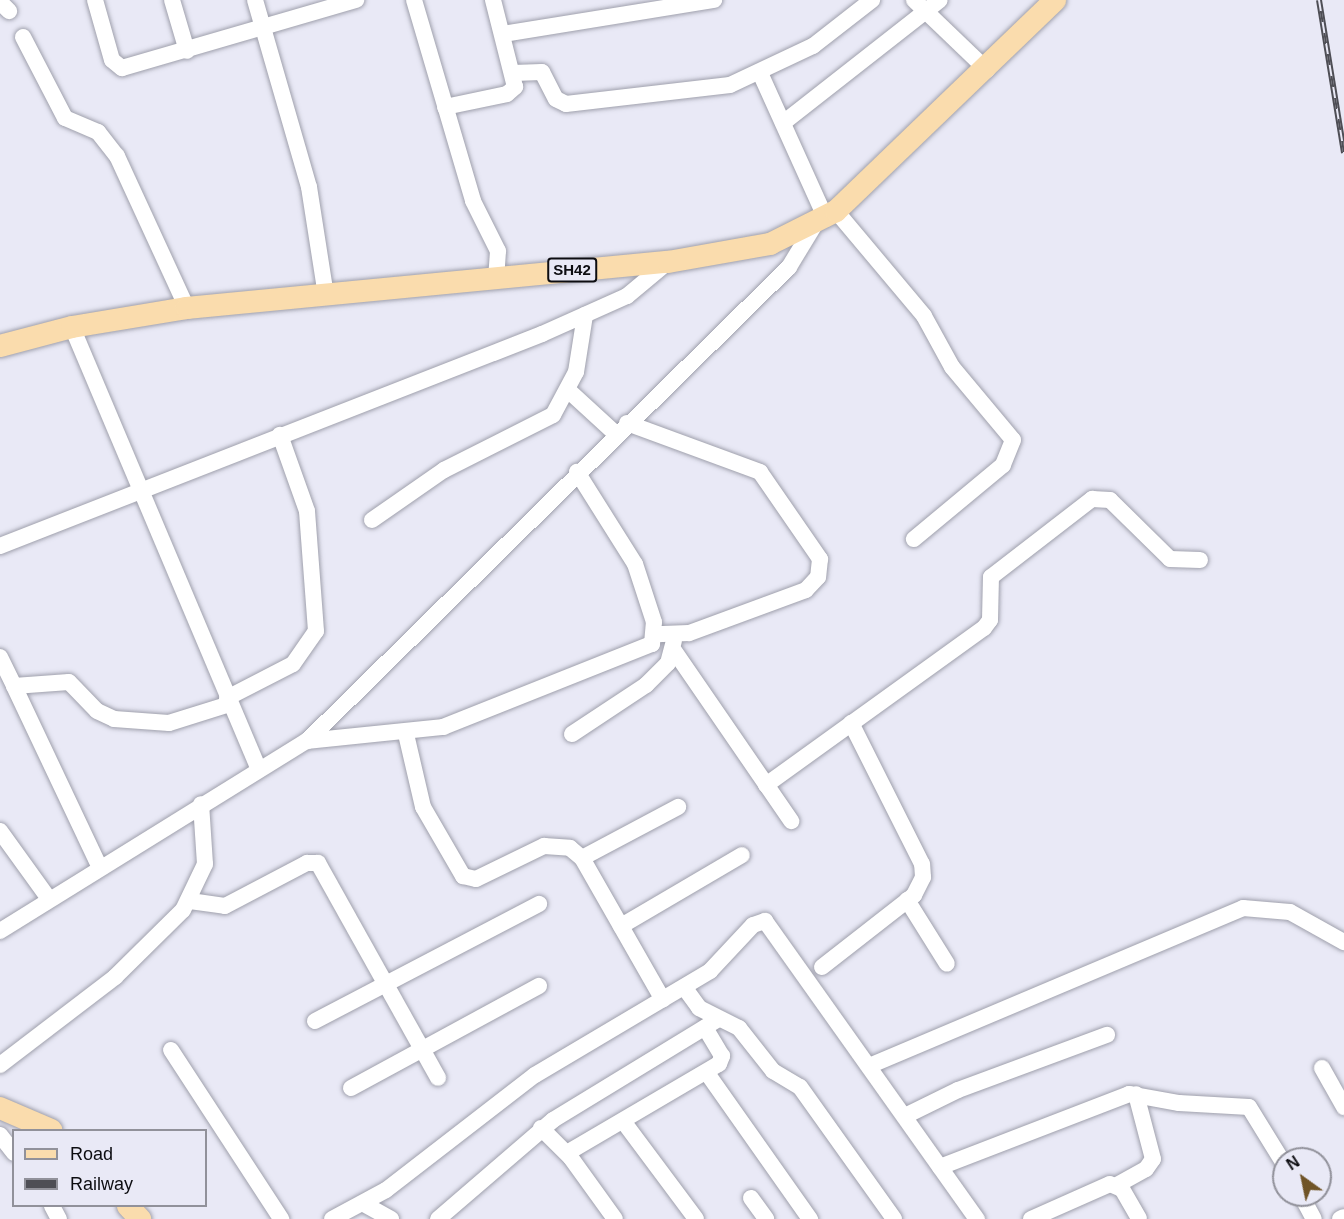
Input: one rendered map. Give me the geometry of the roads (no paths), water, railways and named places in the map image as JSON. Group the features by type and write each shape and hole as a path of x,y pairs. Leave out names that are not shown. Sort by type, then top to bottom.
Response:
{"main road":[{"name":"SH42","path":"0,346 72,327 187,308 668,262 770,244 825,219 987,70 1055,0"},
{"path":"5,1117 44,1129"},
{"path":"129,1207 140,1219"}],"street":[{"path":"95,0 116,65 130,68 345,2"},
{"path":"172,0 187,51"},
{"path":"255,0 309,187 326,296"},
{"path":"414,0 479,217 498,251 496,278"},
{"path":"445,107 507,94 515,87 493,0"},
{"path":"503,34 714,0"},
{"path":"513,73 542,72 556,99 566,104 722,87 761,75 841,28 872,0"},
{"path":"914,0 987,70"},
{"path":"783,123 940,0"},
{"path":"23,37 65,118 98,132 117,156 187,308"},
{"path":"761,75 825,219 924,316 952,367 1013,440 1003,465 914,539"},
{"path":"0,931 99,866 307,741 577,472 789,267 825,219"},
{"path":"0,546 585,315 627,296 668,262"},
{"path":"372,520 444,470 545,422 569,391 585,315"},
{"path":"72,327 139,493 259,769"},
{"path":"569,391 622,429 760,472 820,559 818,577 806,590 674,642 646,685 572,734"},
{"path":"14,686 69,682 97,711 145,723 190,719 229,701 293,664 316,631 307,511 280,435"},
{"path":"577,472 635,564 656,634 674,642 791,821"},
{"path":"766,785 984,628 990,620 991,577 1092,499 1110,500 1163,555 1178,562 1200,560"},
{"path":"307,741 406,734 460,723 641,651 656,634"},
{"path":"0,657 99,866"},
{"path":"822,967 908,900 920,888 922,864 851,723"},
{"path":"406,734 423,807 467,880 549,845 570,848 582,858 663,1000"},
{"path":"0,1065 115,977 190,901 205,864 201,804"},
{"path":"582,858 678,807"},
{"path":"0,831 49,899"},
{"path":"621,926 742,855"},
{"path":"190,901 225,906 307,862 318,863 438,1078"},
{"path":"908,900 947,964"},
{"path":"315,1021 385,982 539,904"},
{"path":"869,1066 1243,908 1290,912 1344,942"},
{"path":"332,1219 364,1203 513,1090 710,971 753,925 765,921 977,1219"},
{"path":"351,1088 539,986"},
{"path":"567,1153 707,1073 722,1056 711,1024 684,987"},
{"path":"438,1219 541,1128 711,1024 739,1028 773,1071 800,1087 894,1219"},
{"path":"905,1116 958,1090 1107,1035"},
{"path":"171,1050 281,1219"},
{"path":"1322,1068 1344,1107"},
{"path":"707,1073 810,1219"},
{"path":"940,1167 1024,1138 1109,1098 1136,1094 1179,1103 1249,1107 1274,1147"},
{"path":"1031,1219 1102,1186 1117,1185 1146,1169 1153,1159 1136,1094"},
{"path":"623,1121 696,1219"},
{"path":"541,1128 567,1153 607,1216"},
{"path":"0,1135 12,1150"},
{"path":"1117,1185 1139,1219"},
{"path":"751,1197 766,1219"},
{"path":"364,1203 391,1219"},
{"path":"1340,1219 1344,1217"}],"railway":[{"path":"1319,0 1344,153"}]}
